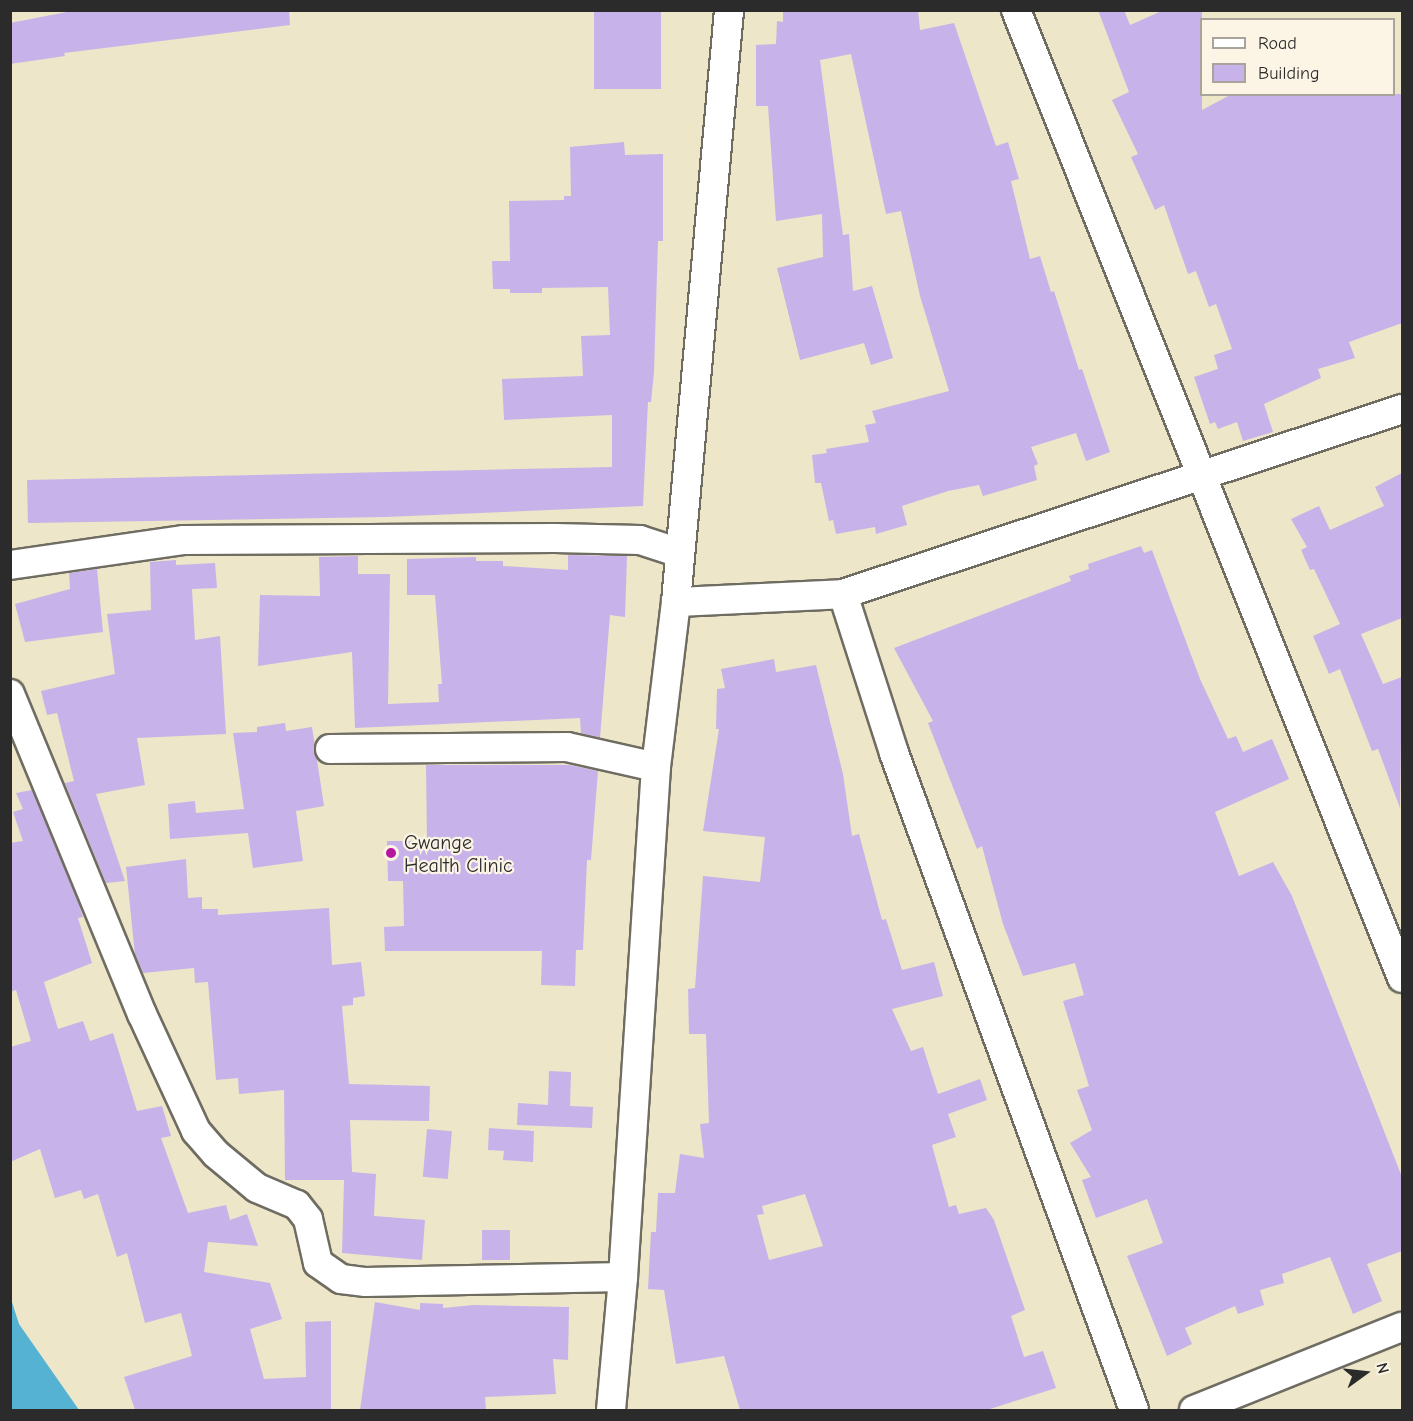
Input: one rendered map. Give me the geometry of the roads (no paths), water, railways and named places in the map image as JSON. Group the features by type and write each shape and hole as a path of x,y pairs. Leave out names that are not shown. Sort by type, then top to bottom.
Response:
{"street":[{"path":"611,1410 623,1277 656,767 676,602 729,10"},
{"path":"1016,10 1200,477 1402,978"},
{"path":"676,602 843,594 1402,409"},
{"path":"10,565 184,540 555,538 640,540 680,553"},
{"path":"843,594 894,753 1134,1410"},
{"path":"10,694 142,1014 196,1131 216,1154 257,1188 297,1205 308,1219 318,1263 341,1279 366,1282 623,1277"},
{"path":"330,749 567,747 656,767"},
{"path":"1194,1410 1402,1327"}],"water":[{"path":"10,1296 19,1324 79,1410 11,1410"}],"place":[{"name":"Gwange Health Clinic","path":"391,853"}]}
